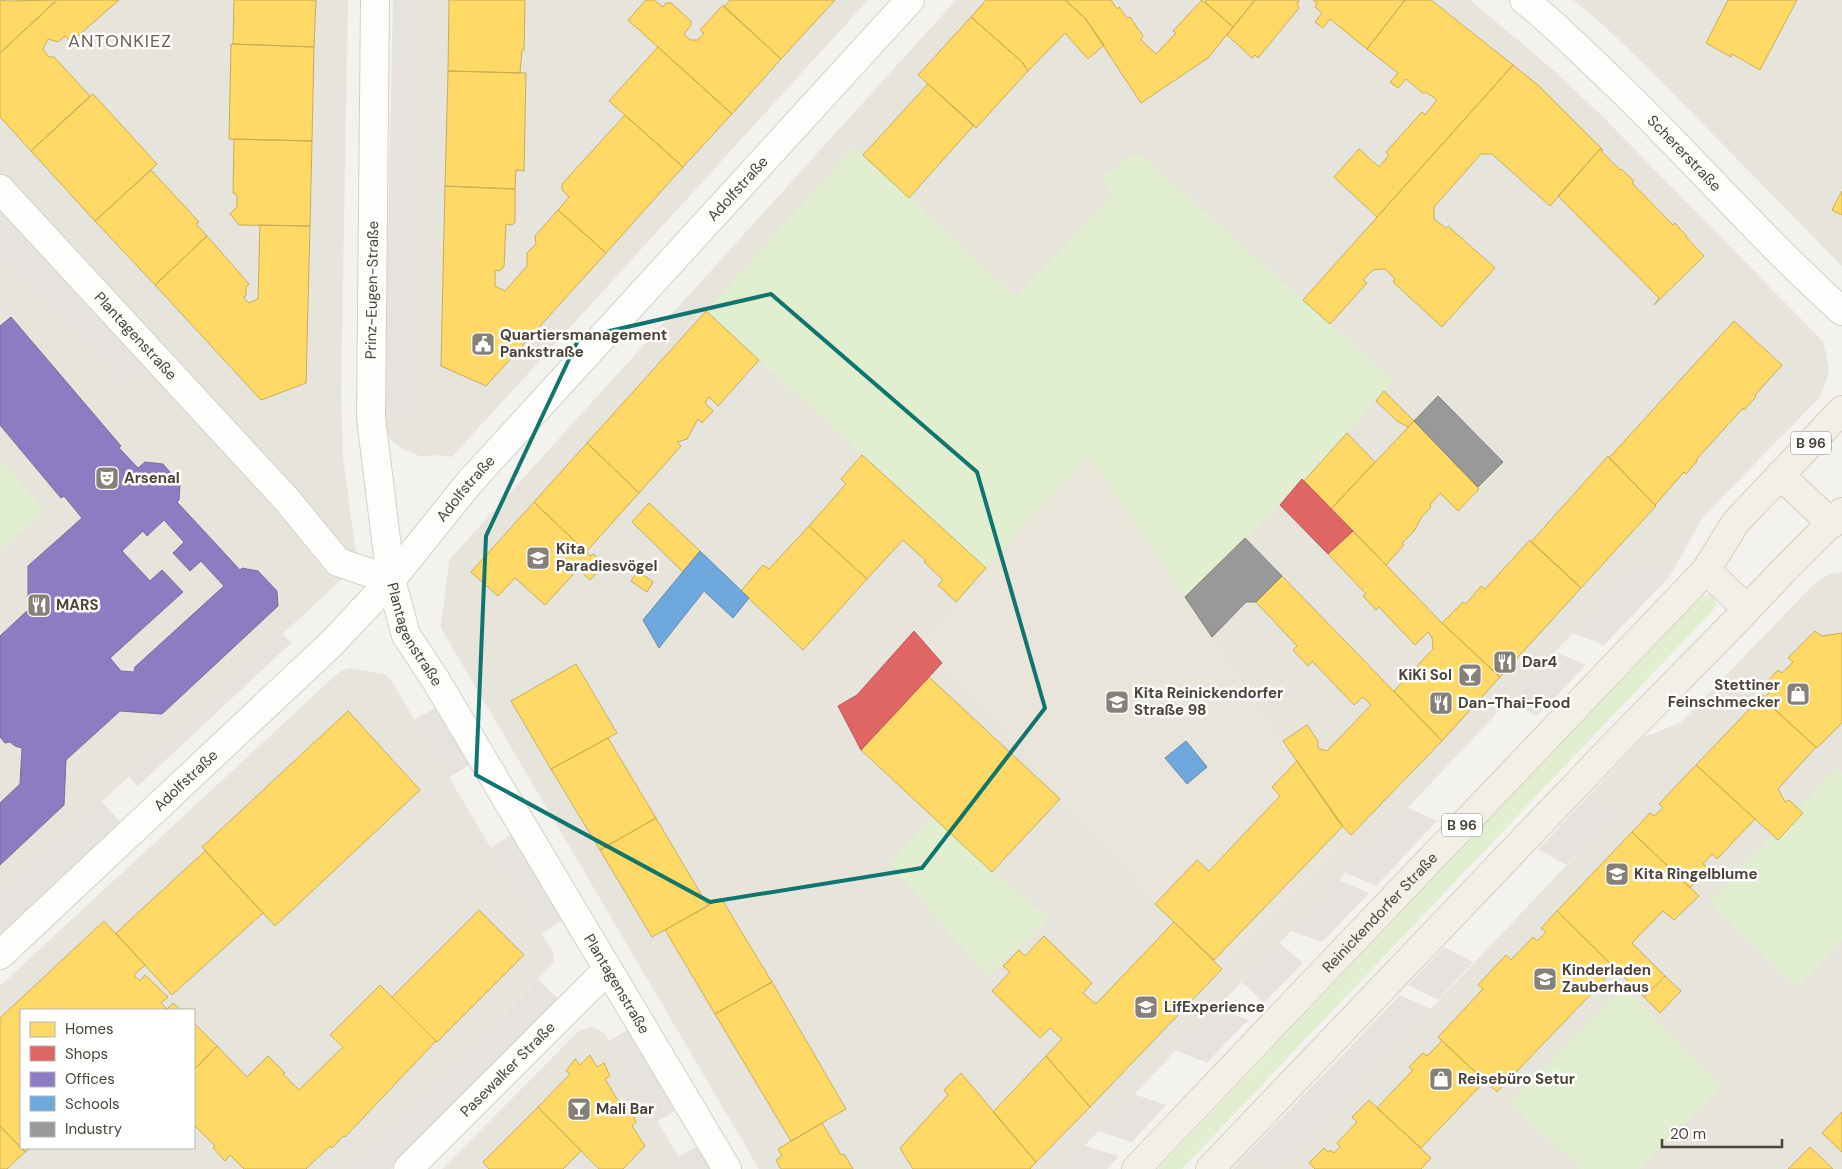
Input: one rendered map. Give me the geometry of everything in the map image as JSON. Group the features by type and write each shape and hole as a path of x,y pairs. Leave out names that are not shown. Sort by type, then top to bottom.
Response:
{"main road":[{"name":"Reinickendorfer Straße","path":"1136,1169 1706,570 1736,522 1842,410"},
{"path":"1210,1169 1784,570 1839,522 1780,475"},
{"path":"1706,570 1747,609"}],"street":[{"name":"Prinz-Eugen-Straße","path":"376,0 371,418 390,580"},
{"name":"Adolfstraße","path":"0,955 332,643 390,580 469,483 910,0"},
{"name":"Schererstraße","path":"1524,0 1548,19 1643,109 1766,237 1842,311"},
{"name":"Plantagenstraße","path":"0,189 288,501 338,562 390,580 406,635 435,679 727,1169"},
{"name":"Pasewalker Straße","path":"408,1169 608,969"}],"highlighted area":[{"path":"771,294 977,472 1045,708 922,868 710,902 476,775 486,536 579,338"}],"shaded area":[{"path":"0,0 348,0 341,393 343,457 356,554 341,580 0,896"},
{"path":"393,0 422,0 413,415 384,415"},
{"path":"422,0 868,0 452,457 436,455 422,457 403,449 393,442 389,436 385,427 384,415 413,415"},
{"path":"956,0 1470,0 1551,68 1600,114 1813,331 1823,342 1829,368 1828,375 1820,397 1703,517 1670,576 1639,563 1291,931 1062,1169 759,1169 442,630 441,625 449,563 450,559"},
{"path":"1573,0 1842,0 1842,266 1647,67 1602,24"},
{"path":"0,208 147,366 125,386 0,252"},
{"name":"Kita Reinickendorfer Straße 98","path":"1088,455 1338,821 1351,835 1222,969 1155,904 921,640"},
{"path":"1639,563 1670,576 1604,645 1573,633"},
{"path":"1842,572 1842,1169 1233,1169 1241,1160 1281,1167 1616,813 1585,800 1642,738 1680,723 1813,585 1829,574"},
{"path":"283,634 291,643 138,786 129,777"},
{"path":"1555,652 1586,665 1537,716 1509,701"},
{"path":"349,668 384,674 391,680 554,955 554,962 349,1169 0,1169 0,986 339,672"},
{"path":"440,705 474,762 448,778 414,720"},
{"path":"1585,800 1616,813 1566,865 1538,849"},
{"path":"101,801 122,824 0,937 0,895"},
{"path":"1407,807 1437,821 1376,886 1346,873"},
{"path":"515,832 566,918 541,934 490,848"},
{"path":"1339,880 1369,893 1322,942 1291,931"},
{"path":"1280,943 1303,963 1264,1003 1242,982"},
{"path":"1444,947 1473,962 1438,1000 1408,985"},
{"path":"538,979 559,1000 391,1169 349,1169"},
{"path":"1400,995 1431,1009 1281,1167 1241,1160"},
{"path":"1217,1007 1248,1020 1207,1063 1175,1050"},
{"path":"592,1027 603,1032 610,1042 686,1169 442,1169 579,1031"},
{"path":"632,1027 680,1108 655,1123 606,1043"},
{"path":"1134,1094 1166,1105 1132,1142 1098,1131"},
{"path":"702,1143 717,1169 682,1169 676,1158"},
{"path":"1084,1145 1119,1156 1107,1169 1062,1169"}],"green space":[{"path":"854,147 1016,297 1112,196 1101,177 1138,153 1393,381 1304,481 1302,479 1280,505 1185,597 1088,456 986,568 706,311"},
{"path":"0,459 44,511 0,550"},
{"path":"1703,595 1709,595 1714,599 1716,605 1714,609 1182,1169 1158,1169"},
{"path":"1837,768 1842,773 1842,940 1797,987 1710,902"},
{"path":"932,816 1048,919 988,977 890,864"},
{"path":"1624,987 1722,1086 1638,1169 1581,1169 1509,1102"}],"building: Homes":[{"path":"0,0 7,1 57,0 0,53"},
{"path":"57,0 119,0 71,42 65,36 58,42 48,39 43,49 49,57 54,57 90,96 31,151 0,117 0,53"},
{"path":"234,0 316,0 314,47 233,44"},
{"path":"449,0 525,0 524,50 522,50 520,73 448,71"},
{"path":"646,0 654,0 663,7 666,3 671,3 691,21 691,25 684,34 690,40 698,40 704,33 700,30 723,5 781,59 732,114 628,20"},
{"path":"730,0 835,0 781,59 724,7"},
{"path":"986,0 1065,0 1085,18 1104,45 1088,59 1065,33 1028,71 1022,62 971,17"},
{"path":"1065,0 1111,0 1127,18 1130,17 1143,36 1141,40 1156,54 1176,33 1173,31 1202,0 1233,27 1208,58 1141,103 1085,18"},
{"path":"1206,0 1255,0 1233,27 1205,2"},
{"path":"1255,0 1299,0 1297,5 1299,8 1258,58 1255,55 1252,58 1227,35"},
{"path":"1313,0 1405,0 1367,49 1330,19 1323,28 1315,22 1322,13 1315,7 1317,3"},
{"path":"1405,0 1431,0 1513,65 1377,217 1334,177 1359,149 1379,167 1389,155 1386,152 1422,112 1425,115 1437,100 1426,92 1424,94 1406,79 1398,88 1390,82 1398,73 1367,49"},
{"path":"1728,0 1797,0 1760,70 1732,54 1731,57 1706,43"},
{"path":"971,17 1022,62 1028,71 976,128 918,75"},
{"path":"231,44 314,47 312,141 229,139"},
{"path":"658,47 732,114 683,167 609,101"},
{"path":"1513,65 1538,85 1601,148 1550,206 1492,154 1481,154 1434,207 1434,219 1446,228 1448,226 1495,268 1442,327 1393,282 1395,279 1385,269 1373,270 1363,280 1367,283 1330,324 1303,300"},
{"path":"448,71 526,73 524,171 516,170 515,189 445,186"},
{"path":"928,84 974,125 909,198 863,155"},
{"path":"93,94 157,164 95,221 31,151"},
{"path":"625,115 683,167 606,253 558,210 569,197 562,190 562,184"},
{"path":"234,139 312,141 310,226 239,225 230,214 237,207 237,195 233,193"},
{"path":"1601,148 1603,150 1601,151 1634,181 1632,183 1673,225 1675,223 1704,256 1654,305 1659,298 1558,196"},
{"path":"151,170 199,222 196,224 207,236 155,285 95,221"},
{"path":"445,186 515,189 515,222 512,225 506,224 504,267 499,271 495,270 495,286 505,291 527,266 527,253 536,244 535,236 558,210 606,253 486,386 441,366"},
{"path":"1842,191 1842,215 1832,210"},
{"path":"260,225 310,226 306,383 261,400 155,285 207,236 249,284 246,287 246,296 243,297 249,303 258,299"},
{"path":"706,311 759,360 718,406 709,397 705,403 713,411 702,423 698,419 687,439 677,442 681,446 639,493 587,443"},
{"path":"1734,321 1782,365 1755,395 1756,397 1744,410 1743,408 1696,460 1686,474 1684,472 1655,505 1609,458"},
{"path":"1384,391 1414,421 1408,427 1397,421 1376,401"},
{"path":"1414,421 1479,489 1458,511 1440,493 1421,518 1414,531 1402,543 1404,545 1386,565 1331,509"},
{"path":"1347,433 1375,462 1331,509 1304,481"},
{"path":"587,443 639,493 586,552 534,502"},
{"path":"862,455 986,568 956,602 938,585 943,580 903,540 867,579 809,526 846,484 841,479"},
{"path":"1608,456 1656,506 1581,588 1531,542"},
{"path":"534,502 586,552 591,556 593,554 605,564 590,580 578,569 545,605 515,578 498,596 471,572"},
{"path":"649,503 700,551 683,572 632,522"},
{"path":"809,526 867,579 803,650 741,591 763,565 769,569"},
{"path":"1353,531 1442,623 1500,677 1442,741 1394,691 1433,649 1432,637 1428,632 1415,645 1379,607 1376,610 1363,596 1366,594 1328,554"},
{"path":"1530,540 1581,588 1500,677 1442,623 1463,602 1466,604 1481,586 1485,589"},
{"path":"638,571 653,582 647,592 631,581"},
{"path":"1282,576 1442,741 1351,835 1338,821 1283,741 1307,725 1318,741 1318,748 1327,751 1371,705 1363,697 1354,705 1312,661 1308,666 1293,650 1297,646 1256,602"},
{"path":"1815,631 1822,636 1842,633 1842,723 1817,748 1761,697 1762,695 1765,697 1769,693 1763,686 1778,670 1782,673 1793,662 1788,658"},
{"path":"576,664 617,733 551,769 511,701"},
{"path":"929,677 1060,799 992,872 861,750"},
{"path":"1761,697 1816,747 1778,789 1785,802 1789,800 1803,813 1778,840 1696,765"},
{"path":"348,711 420,790 275,926 202,847"},
{"path":"608,738 656,818 600,850 551,769"},
{"path":"1297,761 1343,826 1214,960 1155,904 1197,860 1209,871 1280,796 1272,787"},
{"path":"1696,765 1755,819 1717,859 1712,854 1703,864 1708,868 1690,888 1632,832 1650,813 1654,816 1663,808 1659,804"},
{"path":"656,818 708,906 652,937 600,850"},
{"path":"1632,832 1699,896 1674,920 1663,911 1632,943 1665,976 1644,997 1557,911"},
{"path":"205,851 263,913 172,995 116,933"},
{"path":"721,898 772,982 715,1014 665,930"},
{"path":"479,910 524,955 437,1042 392,997"},
{"path":"1557,911 1615,968 1597,988 1592,983 1586,990 1591,994 1497,1092 1438,1037 1483,989 1478,985 1506,955 1511,960 1533,937 1537,941 1546,932 1541,928"},
{"path":"104,921 145,965 134,975 140,981 145,975 168,997 161,1003 167,1009 20,1009 20,1147 0,1126 0,1018"},
{"path":"1174,922 1222,969 1090,1107 1046,1056 1062,1039 1050,1028 1040,1038 992,991 1010,972 1003,966 1019,950 1025,956 1044,936 1092,983 1083,993 1096,1004"},
{"path":"1665,976 1681,991 1660,1013 1644,997"},
{"path":"772,982 846,1109 791,1141 715,1014"},
{"path":"380,985 436,1041 345,1137 343,1136 332,1148 330,1146 306,1169 244,1169 230,1155 225,1161 213,1148 215,1146 195,1126 195,1069 217,1046 247,1077 268,1056 299,1090 343,1047 330,1035"},
{"path":"173,1003 180,1009 167,1009"},
{"path":"195,1024 217,1046 195,1069"},
{"path":"1442,1041 1485,1081 1421,1148 1377,1108 1413,1070 1409,1067 1423,1053 1427,1056"},
{"path":"590,1055 597,1067 604,1063 610,1076 605,1079 624,1111 630,1108 636,1122 632,1126 645,1146 623,1169 599,1169 538,1107 570,1074 566,1071 575,1059 580,1065"},
{"path":"1046,1056 1090,1107 1036,1162 993,1112"},
{"path":"961,1073 1036,1162 1030,1169 913,1169 900,1148 948,1095 944,1090"},
{"path":"1369,1100 1431,1158 1421,1169 1315,1169 1309,1163 1324,1148 1328,1152 1330,1150 1334,1153 1340,1147 1337,1143 1357,1122 1352,1117"},
{"path":"538,1107 581,1151 563,1169 489,1169 483,1162"},
{"path":"1842,1112 1842,1152 1822,1133"},
{"path":"822,1123 841,1155 844,1154 853,1169 781,1169 776,1160 782,1156 778,1149"},
{"path":"0,1126 20,1149 25,1152 7,1169 0,1169"},
{"path":"1810,1147 1833,1169 1788,1169"}],"building: Shops":[{"path":"1302,479 1353,531 1328,554 1280,505"},
{"path":"914,631 942,663 861,750 838,706 857,695"}],"building: Offices":[{"path":"11,317 121,446 119,448 138,468 145,462 163,464 180,484 179,500 177,502 240,570 242,568 258,571 277,591 278,606 162,714 120,711 66,760 64,805 0,865 0,803 20,784 22,748 10,742 5,743 0,737 0,636 28,610 28,566 82,518 64,496 61,498 0,425 0,326","holes":["164,520 184,542 173,553 190,571 201,561 224,586 135,667 134,672 121,671 110,658 183,592 162,570 150,581 122,551 143,531 147,536"]}],"building: Schools":[{"path":"700,551 749,598 733,618 704,591 659,648 643,620"},
{"path":"1186,741 1207,767 1187,784 1165,758"}],"building: Industry":[{"path":"1438,396 1503,462 1478,487 1414,421"},
{"path":"1245,538 1282,576 1256,602 1246,602 1212,637 1185,597"}],"place":[{"name":"Quartiersmanagement Pankstraße","path":"483,344"},
{"name":"Arsenal","path":"107,478"},
{"name":"Kita Paradiesvögel","path":"538,558"},
{"name":"MARS","path":"39,605"},
{"name":"Dar4","path":"1505,662"},
{"name":"KiKi Sol","path":"1470,675"},
{"name":"Stettiner Feinschmecker","path":"1798,694"},
{"name":"Kita Reinickendorfer Straße 98","path":"1117,702"},
{"name":"Dan-Thai-Food","path":"1441,703"},
{"name":"Kita Ringelblume","path":"1617,874"},
{"name":"Kinderladen Zauberhaus","path":"1545,979"},
{"name":"LifExperience","path":"1146,1007"},
{"name":"Reisebüro Setur","path":"1441,1079"},
{"name":"Mali Bar","path":"579,1109"}],"district":[{"name":"ANTONKIEZ","path":"120,41"}]}
